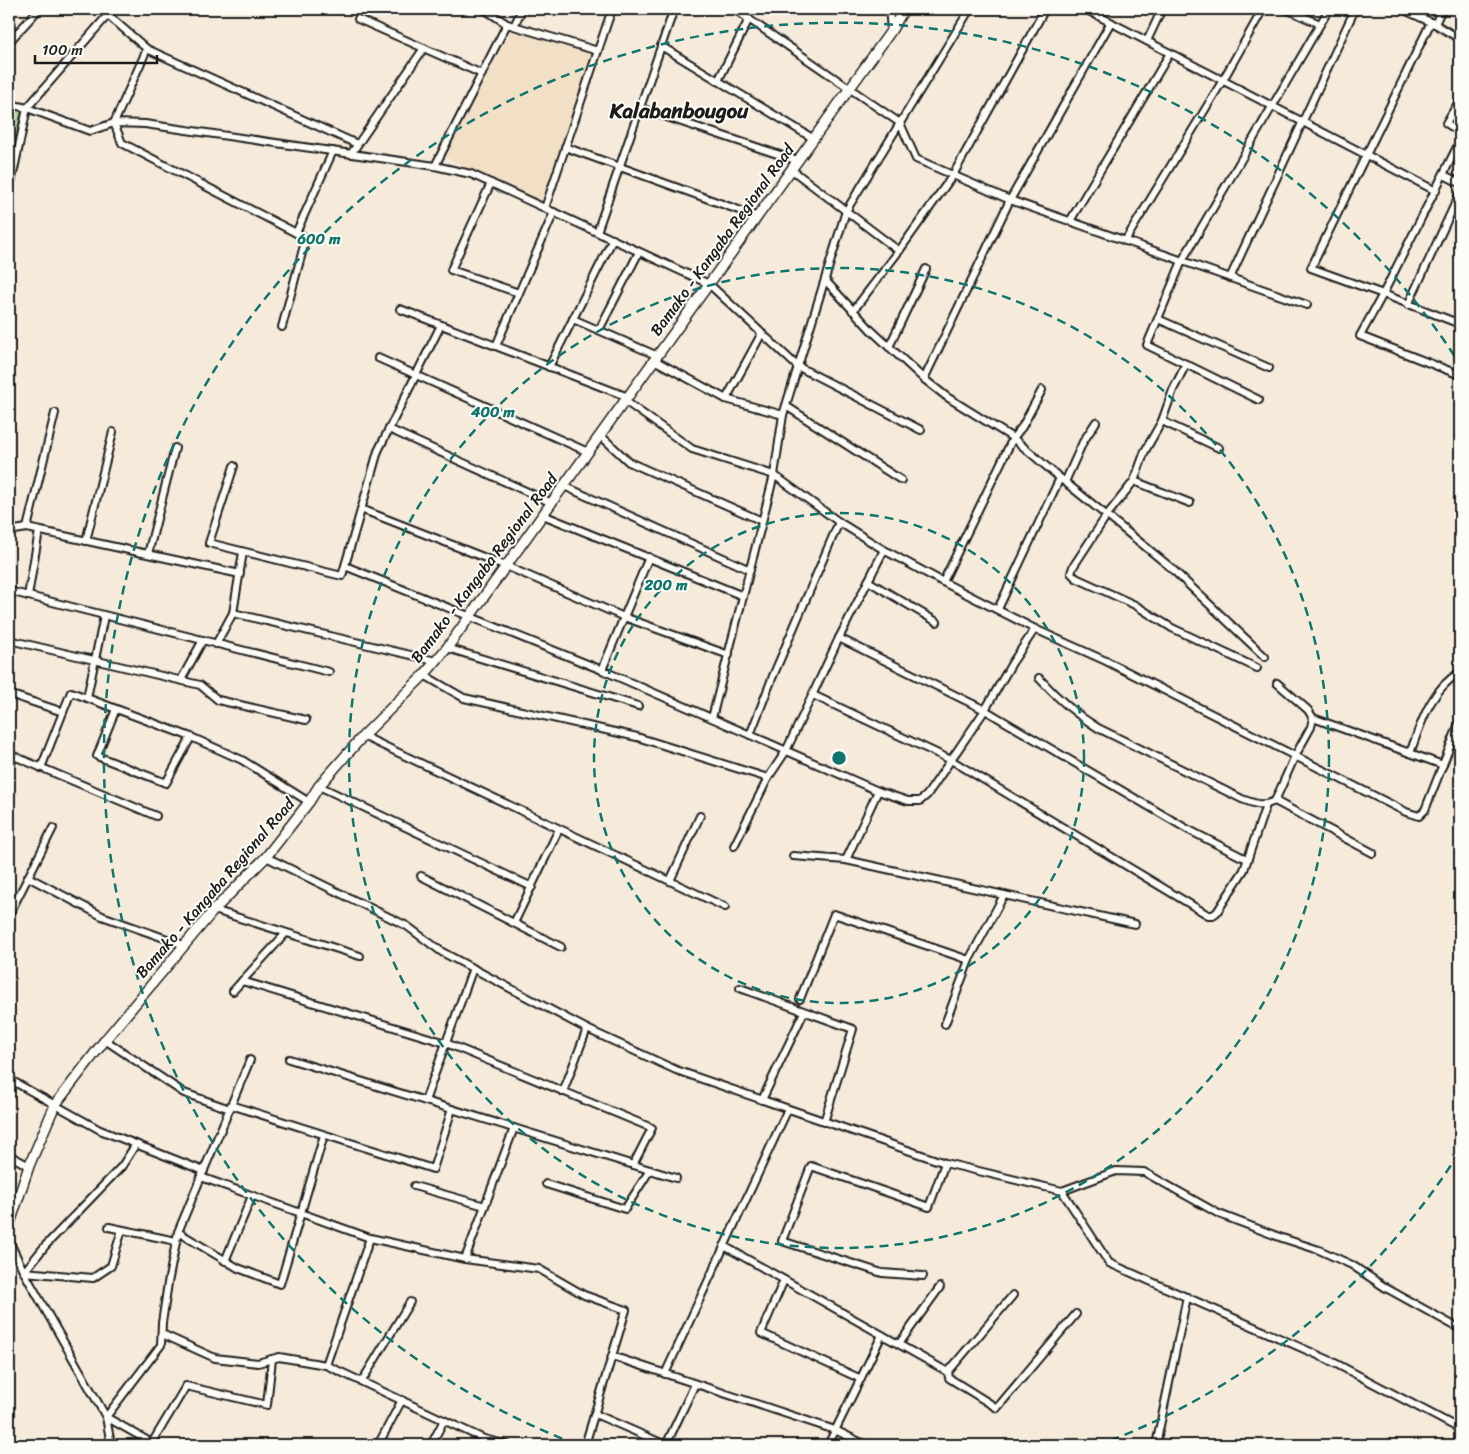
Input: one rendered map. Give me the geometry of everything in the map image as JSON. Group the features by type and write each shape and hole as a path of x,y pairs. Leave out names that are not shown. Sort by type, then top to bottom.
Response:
{"street":[{"path":"9,42 39,9"},
{"path":"100,9 148,49 357,144"},
{"path":"9,193 27,108 113,9"},
{"path":"484,9 511,25 598,51"},
{"path":"435,166 482,74 522,9"},
{"path":"545,208 612,9"},
{"path":"597,232 674,9"},
{"path":"734,9 900,123 916,159 1010,200 1306,305"},
{"path":"889,9 891,31"},
{"name":"Bamako - Kangaba Regional Road","path":"9,1226 29,1166 55,1105 105,1040 184,945 214,910 266,857 320,786 363,736 424,675 447,648 798,162 891,31 904,9"},
{"path":"712,718 774,475 783,415 846,211 970,9"},
{"path":"854,311 953,175 1045,9"},
{"path":"1085,9 1436,191"},
{"path":"1147,41 1162,9"},
{"path":"1125,241 1263,9"},
{"path":"1286,9 1320,24"},
{"path":"1259,400 1148,345 1182,261 1329,9"},
{"path":"1230,278 1355,9"},
{"path":"1402,9 1415,12 1460,39"},
{"path":"1442,9 1433,23 1366,155 1311,268 1460,324"},
{"path":"358,18 482,74"},
{"path":"718,80 749,19"},
{"path":"924,378 1010,200 1111,22"},
{"path":"662,46 814,139"},
{"path":"350,154 424,48"},
{"path":"148,49 114,123 122,143 306,238 282,328"},
{"path":"1070,221 1170,53"},
{"path":"1460,100 1446,123 1460,132"},
{"path":"9,104 27,108 90,131 114,123 145,124 435,166 471,174 709,284 797,366 921,430"},
{"path":"640,108 798,162"},
{"path":"1460,141 1360,336 1460,375"},
{"path":"566,147 758,217"},
{"path":"296,233 333,151"},
{"path":"792,170 899,251"},
{"path":"1444,175 1460,183"},
{"path":"491,183 451,270 519,293"},
{"path":"1408,304 1460,193"},
{"path":"496,346 554,212"},
{"path":"550,367 613,239"},
{"path":"599,330 639,252"},
{"path":"890,347 926,269"},
{"path":"825,280 871,330 924,378 947,397 1013,438 1169,566 1265,657"},
{"path":"400,309 550,367 626,399 692,449 774,475 839,522 884,550 943,582 1406,812 1420,816 1425,810 1460,721"},
{"path":"573,319 656,358 726,399 783,415"},
{"path":"1158,319 1269,368"},
{"path":"234,466 209,543 342,576 378,451 440,324"},
{"path":"726,399 762,333"},
{"path":"378,358 588,452"},
{"path":"1186,364 1173,390 1162,421 1145,452 1134,481 1107,515 1071,573 1076,578 1135,605 1172,628 1257,668"},
{"path":"943,582 1013,438 1022,427 1042,390"},
{"path":"786,406 901,480"},
{"path":"27,528 55,414"},
{"path":"1162,421 1219,448"},
{"path":"998,609 1063,480 1096,422"},
{"path":"389,430 552,503"},
{"path":"86,541 113,432"},
{"path":"600,435 629,462 762,521"},
{"path":"148,554 175,448"},
{"path":"1134,481 1190,503"},
{"path":"564,486 750,570"},
{"path":"361,509 506,566 624,617 729,654"},
{"path":"543,515 743,596"},
{"path":"750,735 773,676 839,522"},
{"path":"9,532 27,528 240,574"},
{"path":"28,596 39,531"},
{"path":"734,846 768,778 786,751 839,638 884,550"},
{"path":"216,644 234,613 243,552"},
{"path":"602,670 649,557"},
{"path":"345,566 602,670 878,792 908,801 920,801 927,796 1035,629"},
{"path":"868,580 937,622"},
{"path":"9,591 329,672"},
{"path":"234,613 436,661"},
{"path":"87,698 104,616"},
{"path":"839,638 984,710 1187,829 1248,859"},
{"path":"9,640 200,685 218,700 306,720"},
{"path":"181,680 203,640"},
{"path":"447,648 638,706"},
{"path":"1410,753 1436,693 1459,673"},
{"path":"424,675 464,698 637,737 768,778"},
{"path":"1039,678 1058,699 1086,722 1242,799 1255,804 1266,805 1275,802 1373,852"},
{"path":"1277,683 1308,710 1313,718 1443,765"},
{"path":"41,768 71,692 190,737 242,760 309,802"},
{"path":"9,694 63,712"},
{"path":"813,694 951,760 1208,915 1213,915 1217,912 1244,870 1266,805"},
{"path":"116,709 97,756 166,783 190,737"},
{"path":"1275,802 1295,756 1311,727 1313,718"},
{"path":"363,736 725,907"},
{"path":"9,768 12,755 156,816"},
{"path":"320,786 532,887"},
{"path":"846,860 878,792"},
{"path":"670,881 700,816"},
{"path":"9,914 53,828"},
{"path":"514,923 559,829"},
{"path":"793,856 846,860 1135,924"},
{"path":"266,857 407,926 442,952 587,1030 676,1070 945,1163 1062,1191 1116,1171 1144,1172 1219,1214 1319,1250 1352,1265 1386,1288 1460,1329"},
{"path":"421,876 561,947"},
{"path":"28,877 102,916 184,945"},
{"path":"945,1024 969,960 1004,895"},
{"path":"214,910 360,956"},
{"path":"800,999 834,914 969,960"},
{"path":"233,991 286,932"},
{"path":"425,1101 473,968"},
{"path":"242,981 446,1043 652,1128 633,1165"},
{"path":"740,988 853,1029 824,1122"},
{"path":"762,1100 804,1012"},
{"path":"563,1092 587,1030"},
{"path":"105,1040 184,1092 433,1169 452,1109"},
{"path":"106,1417 161,1345 168,1283 178,1232 250,1060"},
{"path":"289,1060 676,1178"},
{"path":"9,1079 100,1130 252,1196 370,1238 466,1259 539,1269 584,1295 626,1310 586,1445"},
{"path":"665,1374 788,1109"},
{"path":"466,1259 514,1128"},
{"path":"178,1232 238,1268 280,1284 324,1135"},
{"path":"24,1272 45,1246 122,1166 136,1144"},
{"path":"9,1155 29,1166"},
{"path":"924,1276 882,1273 782,1241 811,1166 929,1207 945,1163"},
{"path":"546,1184 625,1209 650,1170"},
{"path":"414,1186 485,1206"},
{"path":"1062,1191 1109,1263 1329,1360 1460,1429"},
{"path":"226,1261 252,1196"},
{"path":"109,1227 176,1241"},
{"path":"24,1272 92,1278 111,1266 122,1230"},
{"path":"326,1365 370,1238"},
{"path":"9,1241 24,1272 106,1417 111,1445"},
{"path":"724,1246 948,1372"},
{"path":"784,1280 762,1333 860,1379"},
{"path":"898,1344 940,1287"},
{"path":"1013,1295 948,1372 949,1378 997,1408 1076,1314"},
{"path":"1156,1445 1187,1298"},
{"path":"362,1381 410,1302"},
{"path":"162,1334 215,1358 258,1363 278,1357 326,1365 444,1420 483,1442 508,1445"},
{"path":"828,1445 882,1334"},
{"path":"612,1356 835,1430 866,1445"},
{"path":"106,1417 152,1443 186,1386 267,1406 272,1359"},
{"path":"595,1414 666,1445 695,1384"},
{"path":"378,1445 402,1400"},
{"path":"431,1445 444,1420"}],"shaded area":[{"path":"511,31 592,55 541,202 445,157"}],"green space":[{"path":"9,107 22,108 9,166"}],"district":[{"name":"Kalabanbougou","path":"679,111"}]}
